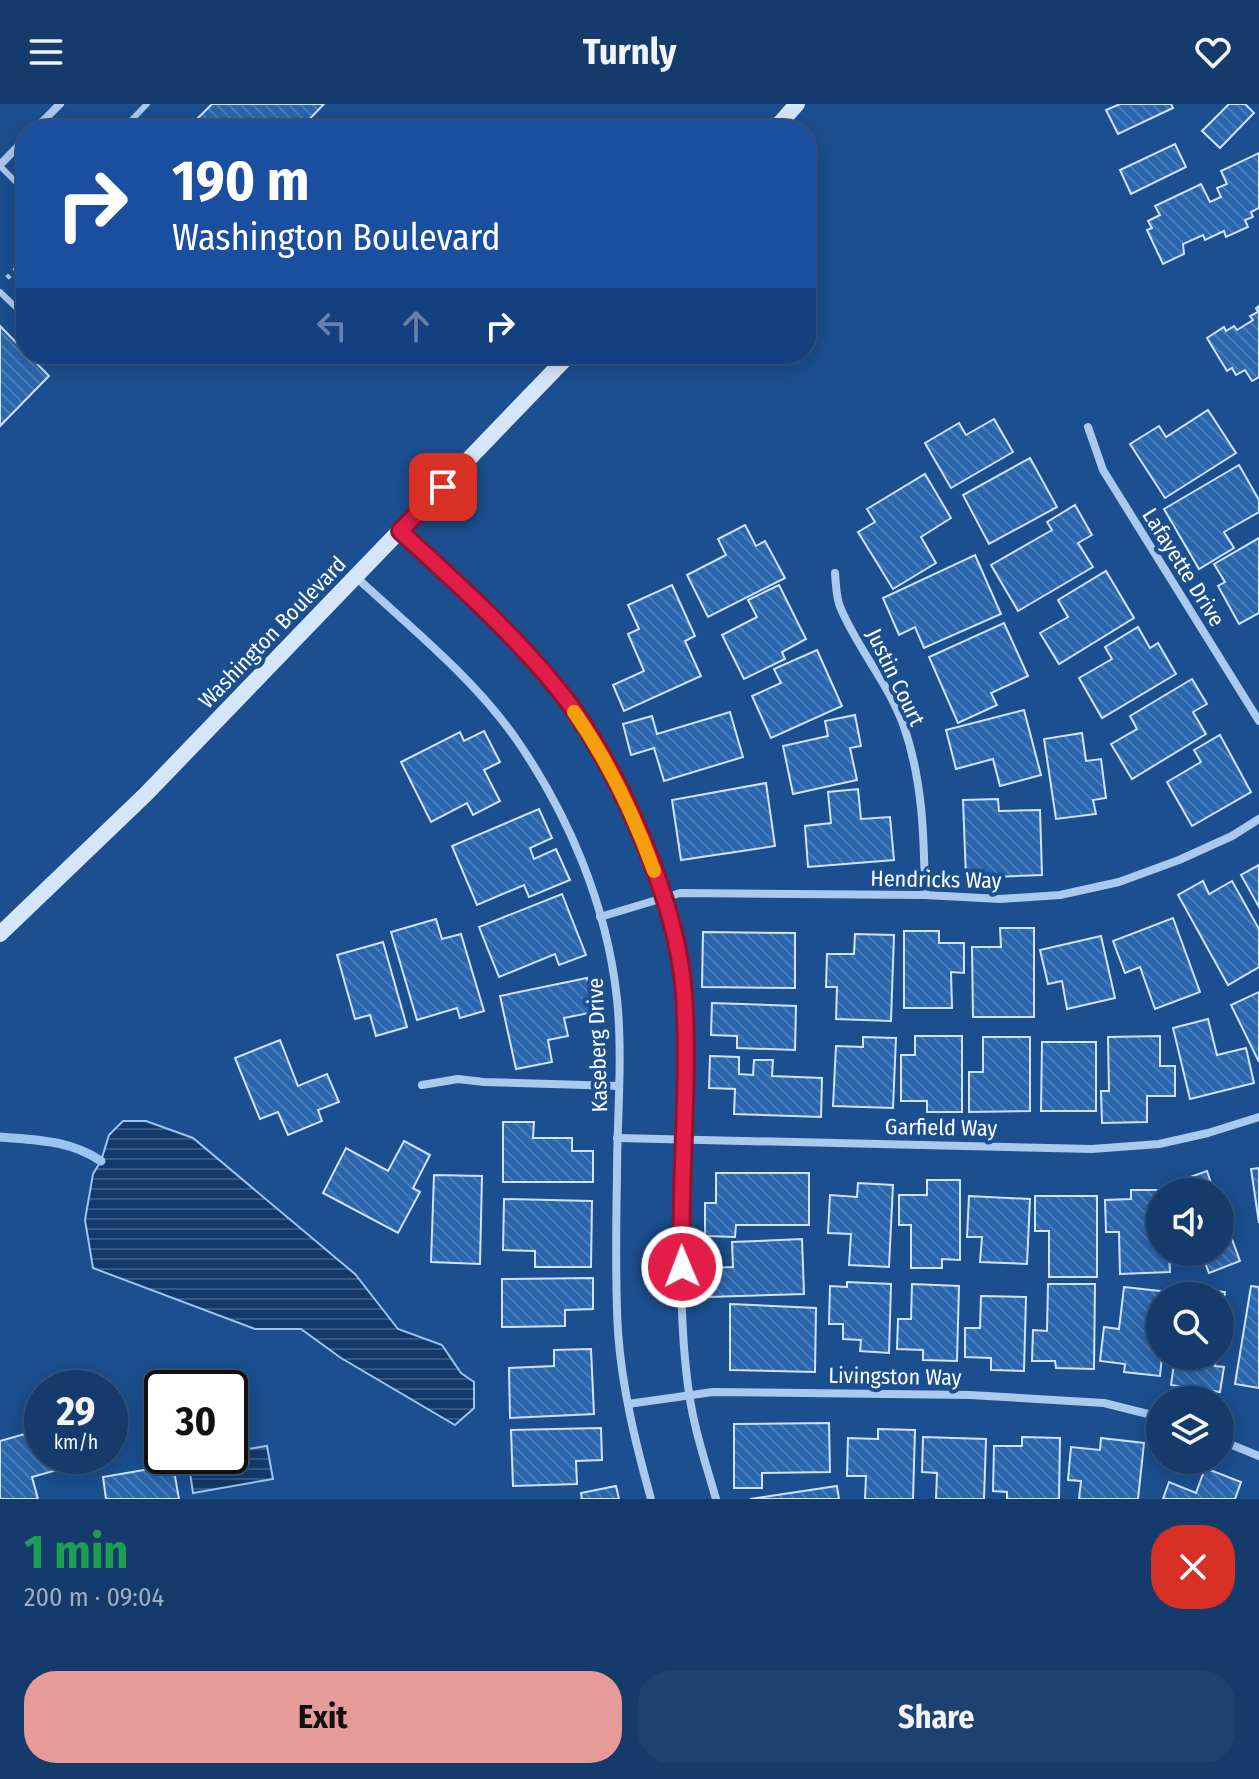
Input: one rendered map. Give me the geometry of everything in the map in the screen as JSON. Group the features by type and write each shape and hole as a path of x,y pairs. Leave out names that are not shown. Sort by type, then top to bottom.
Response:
{"main road":[{"path":"783,120 797,104"},
{"name":"Washington Boulevard","path":"0,934 146,794 560,364"}],"street":[{"path":"44,120 60,104"},
{"path":"0,166 16,149"},
{"name":"Lafayette Drive","path":"1088,427 1103,470 1259,721"},
{"path":"400,531 524,651 563,695 620,789 664,898 684,991 682,1267 689,1394 716,1499"},
{"name":"Justin Court","path":"835,573 840,607 873,663 902,722 918,776 924,827 925,895"},
{"name":"Kaseberg Drive","path":"356,577 476,691 512,734 562,816 585,869 600,917 617,1000 618,1333 628,1404 651,1499"},
{"name":"Hendricks Way","path":"600,917 680,893 925,895 1000,899 1060,895 1119,882 1179,860 1232,836 1259,819"},
{"path":"422,1085 458,1079 618,1086"},
{"name":"Garfield Way","path":"617,1138 1092,1149 1159,1144 1259,1117"},
{"name":"Livingston Way","path":"628,1404 713,1392 1033,1398 1104,1403 1146,1414"},
{"path":"1234,1446 1259,1456"}],"lane":[{"path":"132,120 147,104"},
{"path":"0,166 16,182"},
{"path":"0,292 16,307"}],"path":[{"path":"0,285 16,269"}],"water":[{"path":"123,1121 146,1121 193,1138 355,1274 398,1329 442,1345 461,1373 474,1382 474,1408 455,1425 341,1358 301,1329 255,1329 93,1268 85,1220 93,1174 101,1161 109,1135"},
{"path":"267,1446 273,1479 193,1493 190,1474 248,1474 248,1449"}],"building":[{"path":"212,104 324,104 309,120 196,120"},
{"path":"1120,104 1171,104 1173,108 1118,134 1106,110"},
{"path":"1229,104 1245,104 1254,113 1220,148 1202,131"},
{"path":"1175,144 1186,167 1131,194 1120,170"},
{"path":"1259,153 1259,208 1251,212 1253,217 1245,220 1248,227 1226,237 1224,231 1205,240 1203,235 1183,244 1184,254 1163,264 1147,230 1152,228 1148,221 1160,215 1155,206 1201,184 1210,202 1221,197 1217,188 1227,184 1221,171"},
{"path":"1259,306 1259,377 1252,381 1245,370 1236,375 1232,368 1227,371 1207,338 1224,327 1226,331 1234,326 1237,330 1253,320 1250,316 1258,312 1256,308"},
{"path":"0,326 16,342 16,364 37,364 49,376 0,426"},
{"path":"1208,410 1236,453 1165,498 1130,444 1159,426 1166,437"},
{"path":"994,419 1013,452 951,488 925,443 959,423 966,435"},
{"path":"1030,458 1057,507 989,544 963,495"},
{"path":"1239,465 1259,500 1259,512 1224,532 1234,548 1199,569 1164,509"},
{"path":"925,474 951,518 921,537 936,563 893,589 858,532 875,522 867,509"},
{"path":"1075,505 1092,535 1078,543 1093,567 1018,611 991,565 1052,530 1047,522"},
{"path":"745,525 756,546 765,541 785,578 708,617 687,575 726,555 718,539"},
{"path":"1259,538 1259,613 1239,624 1218,586 1225,582 1214,564"},
{"path":"975,555 1001,614 924,648 915,627 899,635 883,598"},
{"path":"1106,571 1134,618 1059,664 1040,633 1068,617 1058,600"},
{"path":"672,585 695,636 685,641 701,676 624,711 613,685 644,671 628,634 639,629 628,605"},
{"path":"779,585 806,639 782,652 785,659 744,679 722,635 757,617 748,600"},
{"path":"1004,623 1028,676 991,693 997,705 958,723 929,657"},
{"path":"1138,627 1150,648 1158,643 1176,674 1102,718 1079,678 1112,659 1105,647"},
{"path":"817,650 842,706 771,738 752,696 781,683 774,669"},
{"path":"1192,679 1207,704 1193,712 1206,734 1132,779 1111,744 1137,729 1130,716"},
{"path":"1024,710 1041,775 1000,786 993,759 956,769 946,730"},
{"path":"730,712 743,757 664,781 654,748 631,755 623,724 652,716 657,734"},
{"path":"855,715 861,746 850,748 857,780 793,794 783,746 828,736 825,721"},
{"path":"484,731 500,762 484,770 500,801 473,815 467,803 431,822 401,762 460,732 464,741"},
{"path":"1082,733 1086,761 1101,759 1106,798 1093,800 1096,814 1056,819 1044,739"},
{"path":"1220,735 1251,792 1192,826 1167,782 1201,762 1194,750"},
{"path":"766,783 775,846 681,860 672,800"},
{"path":"858,789 861,819 890,817 894,860 808,867 805,826 831,823 828,792"},
{"path":"998,799 999,811 1040,810 1042,875 966,878 963,800"},
{"path":"539,809 552,838 530,848 534,859 556,849 570,880 529,897 524,885 477,905 452,846"},
{"path":"1259,865 1259,907 1241,875"},
{"path":"1203,881 1209,894 1232,881 1259,929 1259,967 1228,985 1178,895"},
{"path":"562,894 586,955 559,965 555,954 499,977 479,927"},
{"path":"1173,918 1200,992 1155,1009 1140,967 1125,973 1113,941"},
{"path":"436,919 442,939 461,934 484,1011 460,1018 457,1008 417,1020 391,932"},
{"path":"1000,928 1034,928 1034,1017 973,1017 972,947 1001,947"},
{"path":"904,931 939,931 939,943 964,943 964,973 951,972 952,1008 904,1008"},
{"path":"703,932 795,933 795,988 702,987"},
{"path":"855,934 894,935 891,1021 836,1019 837,987 826,987 827,954 854,954"},
{"path":"1101,936 1115,998 1067,1009 1062,981 1048,984 1040,950"},
{"path":"383,942 407,1027 376,1036 370,1015 355,1019 337,955"},
{"path":"587,978 594,1012 564,1018 568,1036 548,1040 552,1062 516,1069 500,996"},
{"path":"1259,992 1259,1062 1231,1005"},
{"path":"712,1003 796,1006 795,1050 737,1048 737,1036 711,1035"},
{"path":"1208,1019 1217,1055 1246,1048 1254,1083 1190,1099 1173,1028"},
{"path":"915,1036 962,1036 962,1112 927,1112 927,1101 901,1101 901,1055 915,1055"},
{"path":"1160,1036 1160,1066 1175,1066 1175,1096 1147,1096 1147,1122 1102,1123 1101,1091 1109,1091 1108,1037"},
{"path":"863,1037 896,1038 893,1108 833,1106 836,1046 863,1047"},
{"path":"983,1037 1030,1037 1030,1111 969,1112 969,1072 983,1072"},
{"path":"280,1040 298,1086 327,1074 339,1102 318,1110 322,1121 288,1135 278,1112 260,1119 235,1058"},
{"path":"1042,1042 1096,1042 1096,1111 1041,1111"},
{"path":"710,1056 739,1057 739,1074 753,1075 754,1060 773,1060 772,1076 822,1078 821,1117 734,1114 735,1089 709,1088"},
{"path":"503,1122 534,1122 533,1138 572,1138 572,1151 593,1151 593,1182 503,1182"},
{"path":"404,1141 430,1155 413,1188 420,1192 398,1233 323,1193 346,1148 388,1171"},
{"path":"1259,1168 1259,1223 1251,1169"},
{"path":"1207,1171 1209,1178 1187,1178"},
{"path":"716,1173 809,1173 809,1225 736,1225 735,1237 705,1236 705,1203 716,1203"},
{"path":"434,1175 482,1176 480,1264 431,1262"},
{"path":"927,1180 960,1180 960,1260 942,1259 942,1268 911,1268 911,1225 899,1225 899,1195 927,1195"},
{"path":"858,1183 893,1185 889,1267 849,1265 851,1234 828,1233 830,1195 857,1197"},
{"path":"1131,1190 1146,1190 1146,1266 1170,1266 1170,1272 1120,1274 1119,1232 1106,1232 1105,1200 1131,1199"},
{"path":"969,1196 1030,1199 1027,1264 980,1262 982,1237 967,1237"},
{"path":"1035,1196 1097,1196 1097,1277 1049,1277 1049,1231 1035,1231"},
{"path":"504,1199 592,1201 591,1267 535,1267 535,1251 503,1250"},
{"path":"802,1239 804,1294 708,1297 707,1268 733,1267 732,1242"},
{"path":"1234,1245 1240,1261 1234,1263"},
{"path":"1206,1266 1227,1266 1209,1273"},
{"path":"593,1278 593,1309 565,1310 565,1326 502,1327 502,1279"},
{"path":"847,1282 891,1284 889,1353 860,1351 861,1340 843,1339 843,1324 829,1324 830,1286 847,1287"},
{"path":"912,1284 959,1286 957,1361 923,1360 923,1350 897,1349 898,1319 911,1319"},
{"path":"1048,1284 1095,1284 1094,1369 1056,1368 1055,1361 1032,1361 1033,1330 1047,1331"},
{"path":"1251,1286 1259,1287 1259,1388 1235,1384"},
{"path":"1124,1287 1146,1289 1146,1370 1161,1370 1160,1376 1124,1372 1125,1364 1100,1361 1104,1327 1119,1329"},
{"path":"981,1296 1026,1297 1024,1371 991,1370 991,1358 965,1357 965,1328 980,1328"},
{"path":"730,1304 816,1308 815,1372 730,1370"},
{"path":"591,1349 594,1414 510,1418 509,1368 554,1366 554,1350"},
{"path":"1173,1370 1224,1370 1221,1386 1171,1385"},
{"path":"829,1423 830,1472 762,1473 762,1488 734,1488 734,1424"},
{"path":"601,1428 602,1460 576,1461 577,1484 513,1486 511,1430"},
{"path":"878,1429 915,1430 913,1499 865,1499 866,1476 847,1476 848,1438 878,1439"},
{"path":"24,1434 24,1474 43,1474 32,1477 38,1499 0,1499 0,1441"},
{"path":"923,1437 986,1439 984,1499 936,1499 937,1473 922,1472"},
{"path":"1022,1437 1060,1438 1059,1499 1007,1499 1007,1492 993,1491 994,1446 1022,1446"},
{"path":"1101,1438 1144,1443 1138,1499 1079,1499 1081,1481 1068,1480 1071,1447 1100,1450"},
{"path":"144,1470 144,1474 175,1474 179,1499 106,1499 103,1477"},
{"path":"1203,1474 1220,1474 1241,1482 1235,1499 1163,1499 1169,1482 1196,1493"},
{"path":"616,1486 619,1499 582,1499 581,1493"},
{"path":"837,1486 839,1499 750,1499"}],"waterway":[{"path":"0,1137 65,1145 101,1161"}],"slow traffic":[{"path":"574,712 620,789 654,871"}],"route":[{"path":"443,487 400,531 524,651 563,695 620,789 664,898 684,991 682,1267"}]}
